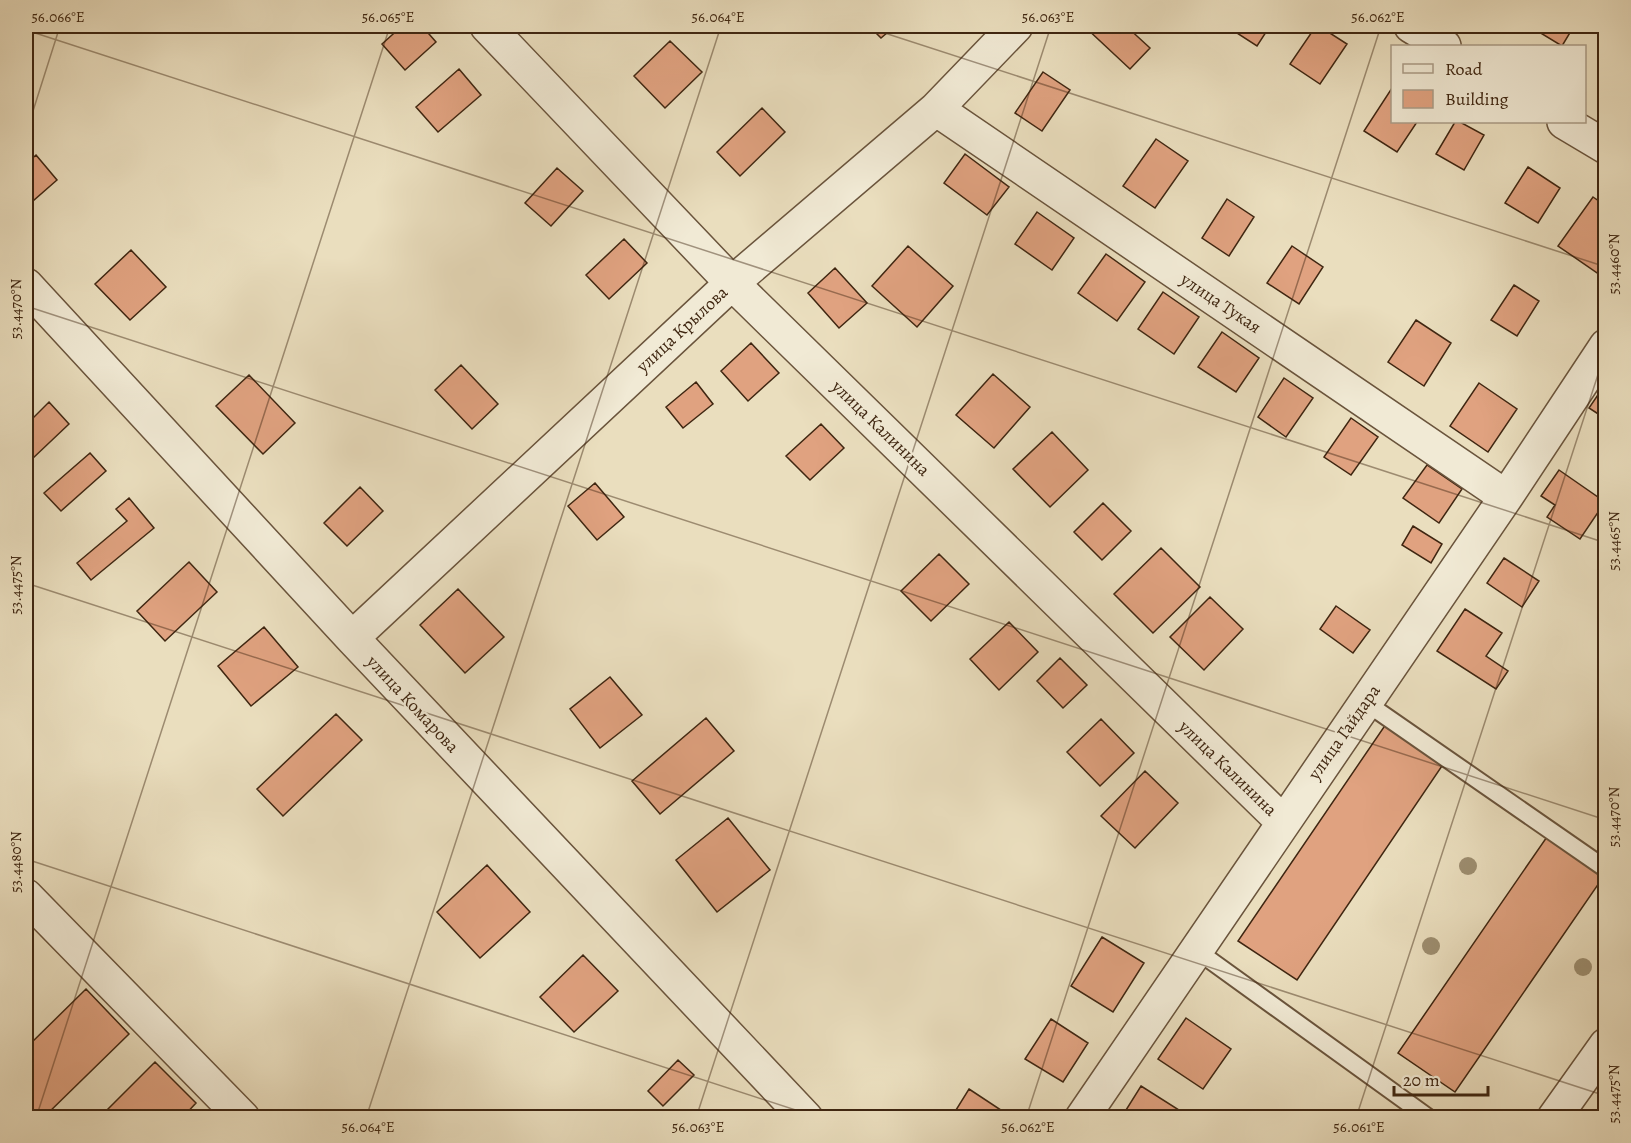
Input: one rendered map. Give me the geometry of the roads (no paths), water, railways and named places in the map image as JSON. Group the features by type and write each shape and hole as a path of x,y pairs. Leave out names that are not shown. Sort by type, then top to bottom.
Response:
{"street":[{"name":"улица Калинина","path":"487,26 732,283 1283,822"},
{"name":"улица Крылова","path":"352,638 732,283 936,109 1016,26"},
{"path":"1411,26 1442,45"},
{"name":"улица Тукая","path":"936,109 1506,497"},
{"path":"1566,123 1605,147"},
{"name":"улица Комарова","path":"26,285 352,638 806,1118"},
{"name":"улица Гайдара","path":"1082,1118 1506,497 1605,346"},
{"path":"26,896 235,1115"},
{"path":"1554,1118 1605,1045"}],"lane":[{"path":"1365,702 1605,869"},
{"path":"1196,950 1429,1118"}]}
